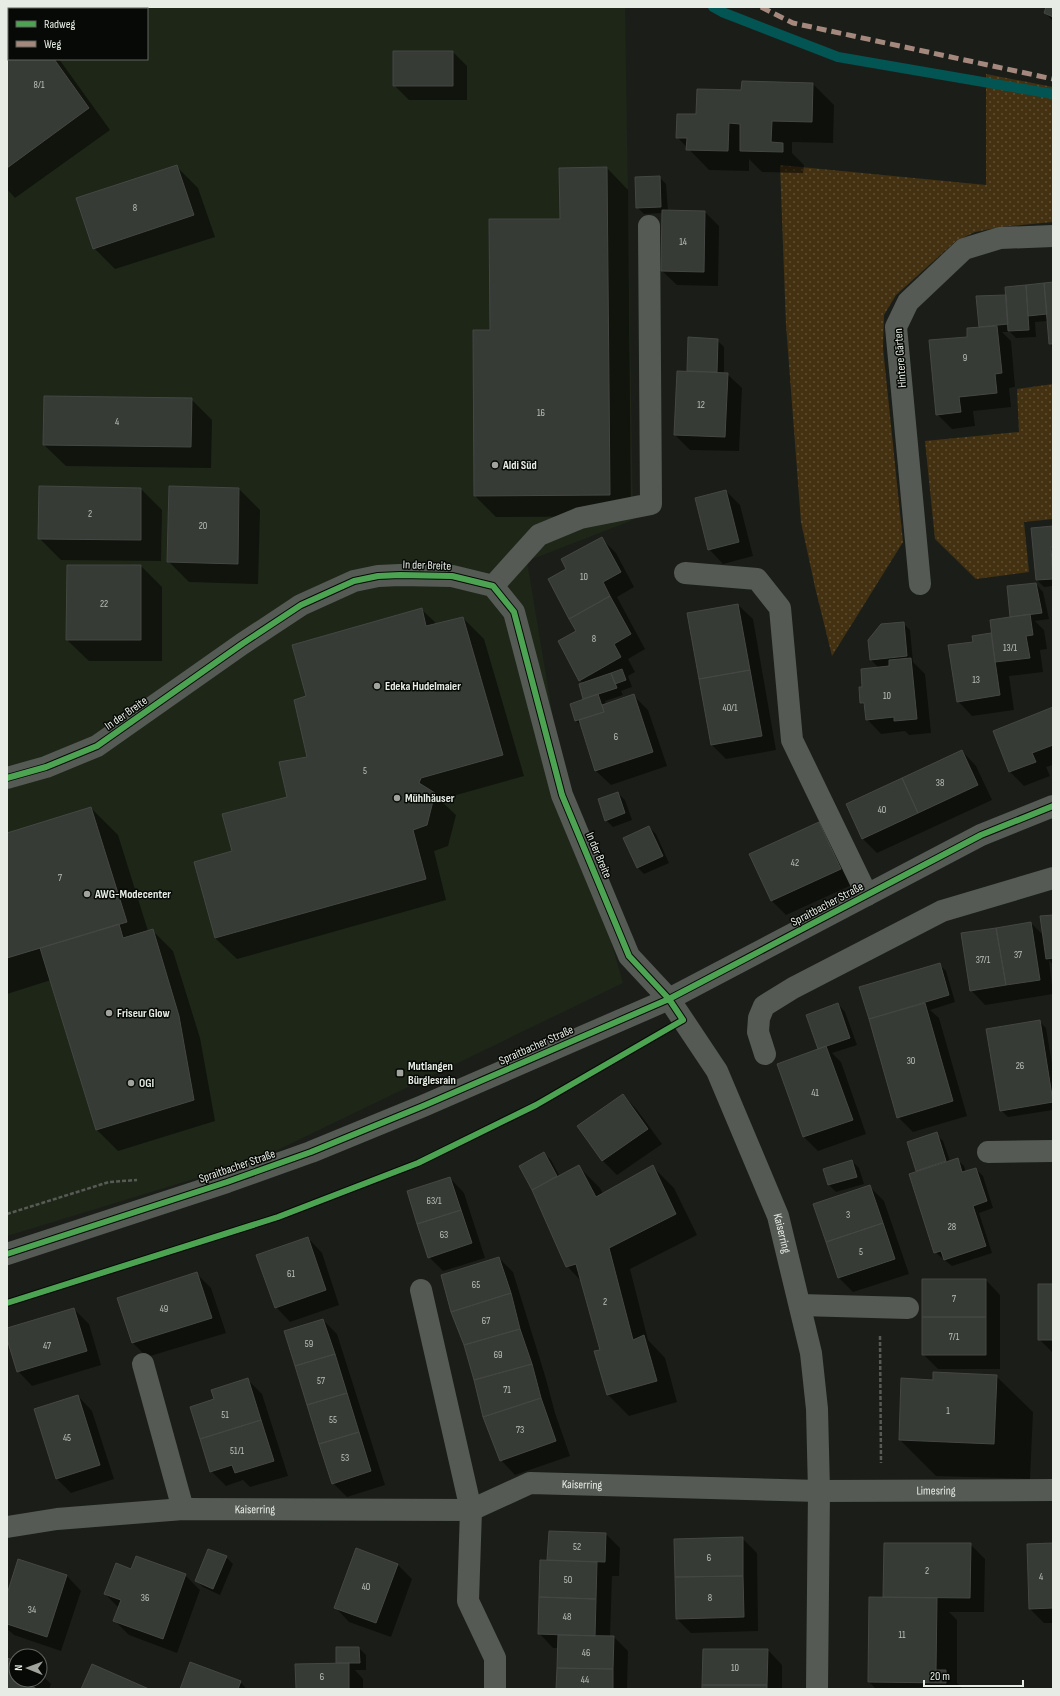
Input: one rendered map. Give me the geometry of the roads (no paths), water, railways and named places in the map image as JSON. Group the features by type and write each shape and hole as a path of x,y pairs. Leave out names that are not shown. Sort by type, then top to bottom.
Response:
{"street":[{"path":"493,586 539,535 580,518 651,504 649,226"},
{"name":"Hintere Gärten","path":"920,584 896,327 908,302 964,249 1000,238 1053,236"},
{"path":"685,573 757,579 780,608 792,740 867,895"},
{"name":"In der Breite","path":"7,778 46,767 98,746 242,644 301,605 354,581 378,576 452,576 493,586 514,612 562,795 630,956 669,998"},
{"name":"Spraitbacher Straße","path":"7,1254 227,1182 312,1152 423,1106 669,998 981,835 1053,806"},
{"path":"765,1054 758,1032 759,1018 764,1006 793,988 942,911 1053,878"},
{"name":"Kaiserring","path":"669,998 717,1071 778,1216 811,1353 817,1402 819,1491 817,1689"},
{"path":"988,1152 1053,1151"},
{"path":"421,1290 471,1510 468,1601 495,1658 495,1689"},
{"path":"800,1305 908,1308"},
{"path":"143,1364 183,1509"},
{"name":"Kaiserring","path":"7,1527 57,1519 183,1509 471,1510 530,1483 819,1491"},
{"name":"Limesring","path":"819,1491 881,1492 1053,1490"}],"waterway":[{"path":"713,7 722,12 838,57 1053,94"}],"place":[{"name":"Aldi Süd","path":"495,465"},
{"name":"Edeka Hudelmaier","path":"377,686"},
{"name":"Mühlhäuser","path":"397,798"},
{"name":"AWG-Modecenter","path":"87,894"},
{"name":"Friseur Glow","path":"109,1013"},
{"name":"Mutlangen Bürglesrain","path":"400,1073"},
{"name":"OGI","path":"131,1083"}]}
